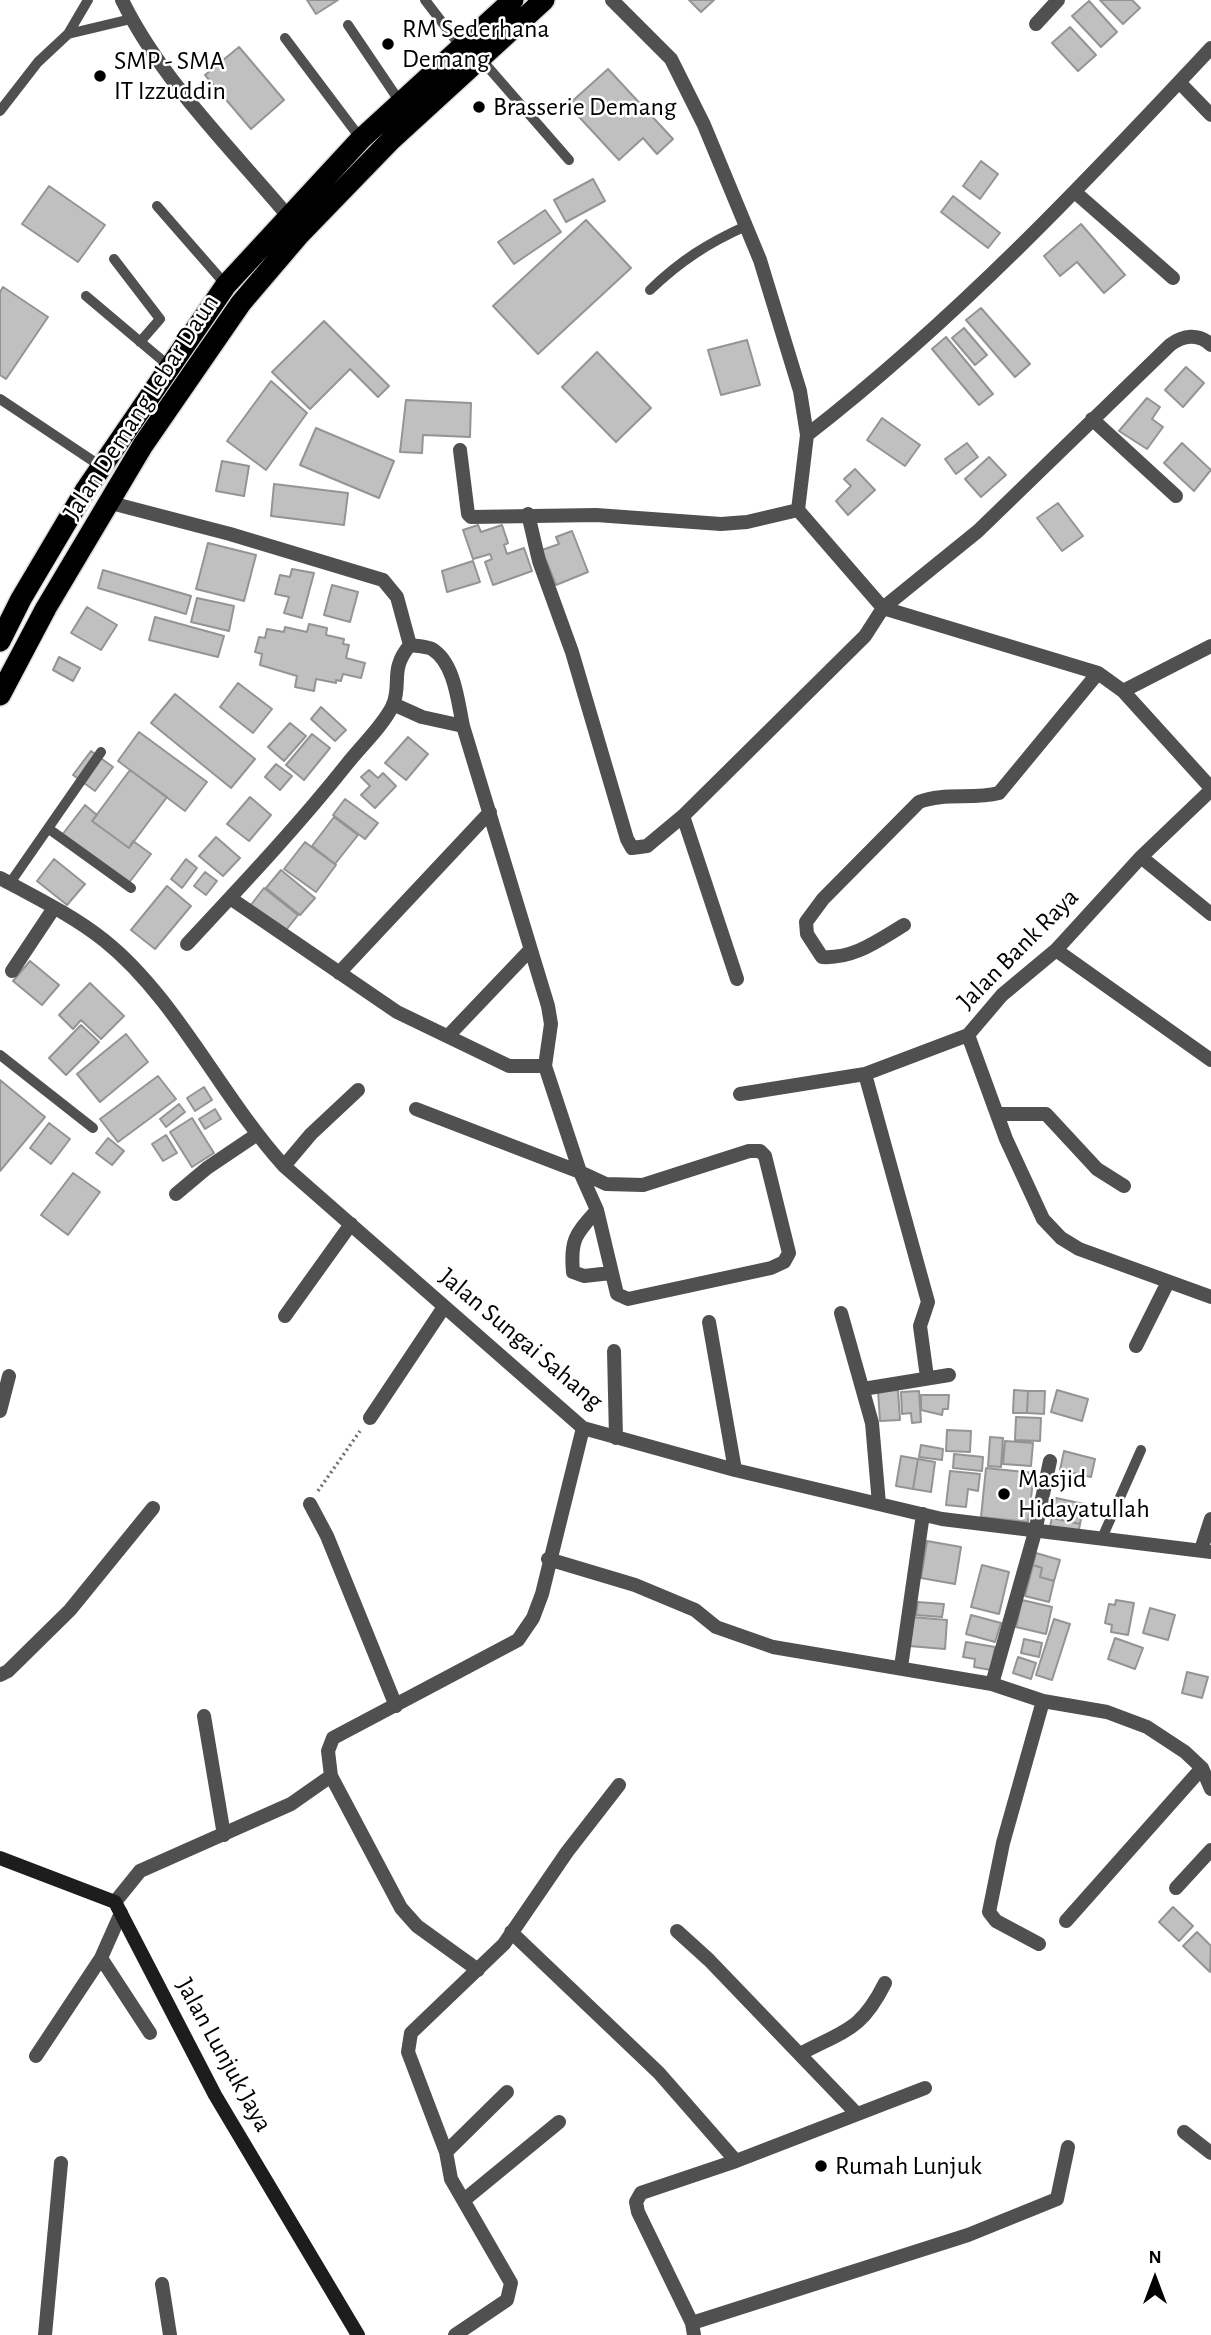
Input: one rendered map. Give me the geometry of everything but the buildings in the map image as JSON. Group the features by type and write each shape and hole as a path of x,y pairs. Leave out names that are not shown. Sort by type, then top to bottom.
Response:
{"highway":[{"name":"Jalan Demang Lebar Daun","path":"0,641 21,599 102,467 226,285 361,139 513,0"},
{"name":"Jalan Demang Lebar Daun","path":"0,695 46,608 111,503 143,445 241,303 299,235 391,140 544,0"}],"street":[{"path":"122,0 131,19 176,83 288,216"},
{"path":"612,0 671,59 704,125 760,260 800,391 807,435 798,510 883,608 1098,673 1123,691 1211,789"},
{"path":"1035,24 1058,0"},
{"path":"807,435 869,387 974,293 1076,192 1211,48"},
{"path":"1180,82 1211,115"},
{"path":"1076,192 1173,278"},
{"path":"528,514 539,561 572,652 627,839 632,848 647,846 683,816 865,636 883,608 978,531 1175,341 1197,337 1211,345"},
{"path":"1092,419 1176,496"},
{"path":"460,450 468,513 471,517 528,514 721,524 747,522 798,510"},
{"path":"111,503 230,534 383,580 397,597 410,645"},
{"path":"187,944 300,823 393,704 395,673 400,657 410,645"},
{"path":"410,645 431,649 443,661 452,680 463,726 551,1024 545,1066 580,1172 597,1210 617,1294 628,1299 771,1268 785,1262 789,1253 765,1156 760,1151 749,1151 643,1185 606,1184 580,1172 416,1109"},
{"path":"1123,691 1211,646"},
{"path":"904,925 852,955 836,958 822,957 807,934 806,922 823,899 919,802 929,798 987,797 999,793 1098,673"},
{"path":"393,704 422,717 463,726"},
{"name":"Jalan Bank Raya","path":"740,1094 865,1074 968,1035 1002,995 1056,950 1141,857 1211,789"},
{"path":"339,973 490,812"},
{"path":"683,816 737,979"},
{"path":"1141,857 1211,914"},
{"name":"Jalan Sungai Sahang","path":"5,881 105,941 156,995 256,1135 284,1166 583,1428 735,1470 923,1514 1035,1532 1206,1551"},
{"path":"230,898 397,1012 509,1066 545,1066"},
{"path":"12,971 54,908"},
{"path":"447,1036 530,950"},
{"path":"1056,950 1211,1060"},
{"path":"968,1035 1000,1114 1006,1139 1043,1219 1061,1238 1079,1249 1211,1297"},
{"path":"865,1074 928,1302 920,1326 927,1377"},
{"path":"284,1166 311,1134 358,1090"},
{"path":"1000,1114 1045,1114 1097,1169 1124,1186"},
{"path":"176,1194 207,1168 256,1135"},
{"path":"597,1210 576,1233 572,1242 573,1272 584,1276 611,1273"},
{"path":"285,1317 351,1224"},
{"path":"1136,1346 1168,1282"},
{"path":"370,1418 443,1307"},
{"path":"841,1312 872,1423 879,1504"},
{"path":"709,1322 735,1470"},
{"path":"614,1352 616,1438"},
{"path":"863,1389 949,1375"},
{"path":"0,1411 9,1376"},
{"path":"478,1970 417,1926 401,1908 331,1776 328,1751 333,1738 518,1640 529,1625 542,1594 548,1559 583,1428"},
{"path":"992,1684 1035,1532 1050,1461"},
{"path":"310,1504 332,1549 396,1706"},
{"path":"0,1675 8,1671 70,1610 153,1508"},
{"path":"901,1667 923,1514"},
{"path":"1206,1551 1211,1519"},
{"path":"548,1559 635,1585 695,1610 716,1627 773,1647 992,1684 1043,1702 1107,1712 1147,1727 1185,1752 1202,1768 1211,1789"},
{"path":"1039,1944 996,1920 989,1912 1003,1843 1043,1702"},
{"path":"204,1716 224,1835"},
{"path":"1066,1922 1202,1768"},
{"path":"36,2056 101,1958 118,1908 140,1871 291,1804 331,1776"},
{"path":"455,2335 507,2300 511,2283 451,2179 446,2152 408,2052 407,2041 411,2033 478,1970 511,1932 567,1852 619,1785"},
{"path":"1175,1888 1211,1850"},
{"path":"0,1858 118,1908"},
{"name":"Jalan Lunjuk Jaya","path":"118,1908 215,2095 358,2335"},
{"path":"677,1931 709,1960 858,2114"},
{"path":"511,1932 659,2073 736,2161"},
{"path":"101,1958 150,2033"},
{"path":"800,2054 849,2030 867,2017 885,1983"},
{"path":"925,2088 736,2161 640,2193 636,2202 638,2213 693,2329 968,2235 1057,2199 1068,2147"},
{"path":"446,2152 507,2092"},
{"path":"464,2200 559,2122"},
{"path":"1184,2132 1211,2152"},
{"path":"45,2335 61,2163"},
{"path":"162,2284 170,2335"}],"lane":[{"path":"0,111 38,62 68,34 88,0"},
{"path":"425,0 461,47"},
{"path":"68,34 131,19"},
{"path":"348,25 400,102"},
{"path":"285,38 361,139"},
{"path":"480,58 569,160"},
{"path":"157,206 226,285"},
{"path":"650,290 684,258 746,226"},
{"path":"114,259 160,319 140,342"},
{"path":"86,296 169,366"},
{"path":"0,399 102,467"},
{"path":"5,881 49,829 101,752"},
{"path":"49,829 131,888"},
{"path":"0,1055 93,1128"},
{"path":"1102,1538 1141,1450"}],"path":[{"path":"310,1504 370,1418"}],"place":[{"name":"RM Sederhana Demang","path":"388,44"},
{"name":"SMP - SMA IT Izzuddin","path":"100,76"},
{"name":"Brasserie Demang","path":"479,107"},
{"name":"Masjid Hidayatullah","path":"1004,1494"},
{"name":"Rumah Lunjuk","path":"821,2166"}]}
